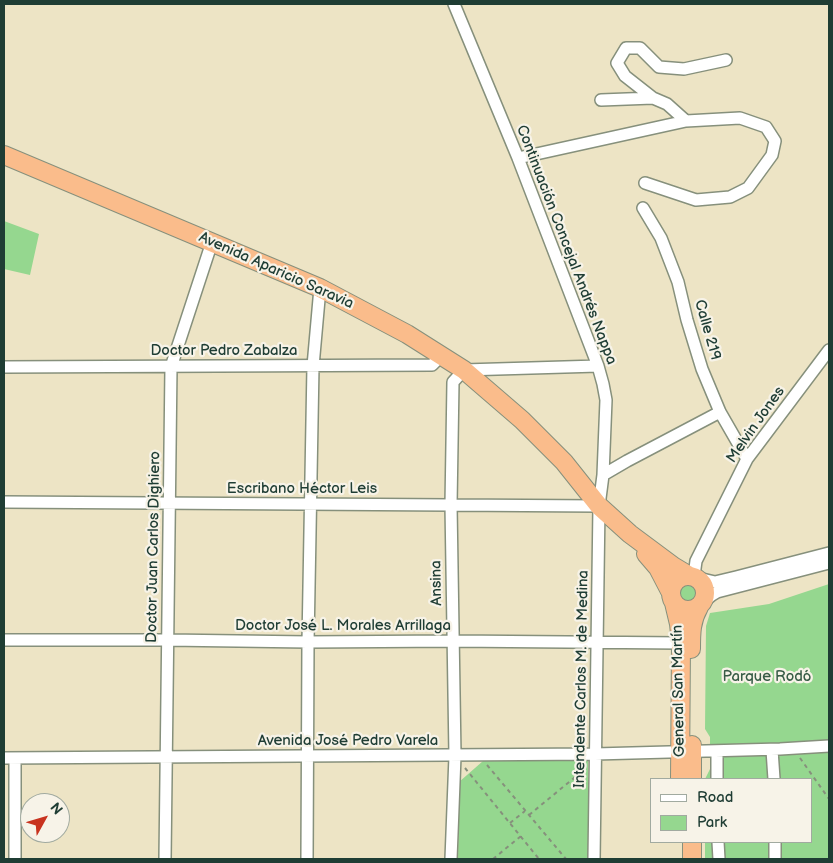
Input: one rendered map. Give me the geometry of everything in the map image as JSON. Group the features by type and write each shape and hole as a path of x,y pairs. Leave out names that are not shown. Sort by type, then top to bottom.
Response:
{"highway":[{"name":"Avenida Aparicio Saravia","path":"4,155 320,288 407,334 464,370 522,420 564,462 600,506 630,534 673,566 693,576"},
{"name":"Avenida Aparicio Saravia","path":"630,534 658,568 672,598"},
{"path":"683,576 693,576 705,587 705,598 701,605 688,610 678,607 672,598 671,587 674,582 683,576"},
{"name":"General San Martín","path":"672,598 680,624 686,752 692,778"},
{"name":"General San Martín","path":"680,778 686,752 691,628 695,614 701,605"},
{"path":"680,843 680,859"},
{"path":"692,843 692,859"}],"street":[{"name":"Continuación Concejal Andrés Nappa","path":"454,4 518,158 598,366 606,400 604,475 600,506"},
{"path":"686,121 667,104 653,98 625,76 617,64 626,48 640,48 659,67 684,69 726,60"},
{"path":"601,100 653,98"},
{"path":"518,158 686,121 740,118 766,126 775,141 772,155 748,188 730,198 696,200 645,182"},
{"name":"Calle 219","path":"643,208 661,238 678,282 702,369 720,412 747,459"},
{"name":"Doctor Juan Carlos Dighiero","path":"165,859 171,366 212,242"},
{"path":"307,859 308,642 313,366 320,288"},
{"name":"Melvin Jones","path":"693,576 696,561 747,459 829,350"},
{"name":"Doctor Pedro Zabalza","path":"4,367 432,366 441,356"},
{"path":"464,370 598,366"},
{"name":"Ansina","path":"450,859 455,756 451,505 453,382 464,370"},
{"path":"604,475 635,456 720,412"},
{"name":"Escribano Héctor Leis","path":"4,502 600,506"},
{"name":"Intendente Carlos M. de Medina","path":"594,857 600,506"},
{"path":"693,576 715,582 829,553"},
{"path":"701,605 717,592 829,562"},
{"name":"Doctor José L. Morales Arrillaga","path":"4,640 681,643"},
{"name":"Avenida José Pedro Varela","path":"10,758 479,756 772,750 829,746"},
{"path":"772,750 774,778"},
{"path":"717,751 717,778"},
{"path":"10,758 15,859"},
{"path":"718,843 718,859"},
{"path":"775,859 776,843"}],"path":[{"path":"792,748 829,799"},
{"path":"529,816 580,773 595,754"},
{"path":"455,756 539,859"},
{"path":"479,756 566,859"},
{"path":"510,824 525,811"},
{"path":"493,859 520,836"}],"green space":[{"path":"4,221 39,234 30,275 4,269"},
{"path":"689,582 697,585 700,593 697,601 689,604 681,601 678,593 681,585"},
{"name":"Parque Rodó","path":"829,584 829,859 705,859 705,843 813,843 813,778 706,778 710,769 710,737 705,729 706,626 710,613 769,604"},
{"path":"483,761 588,761 588,859 458,859 459,782"}]}
